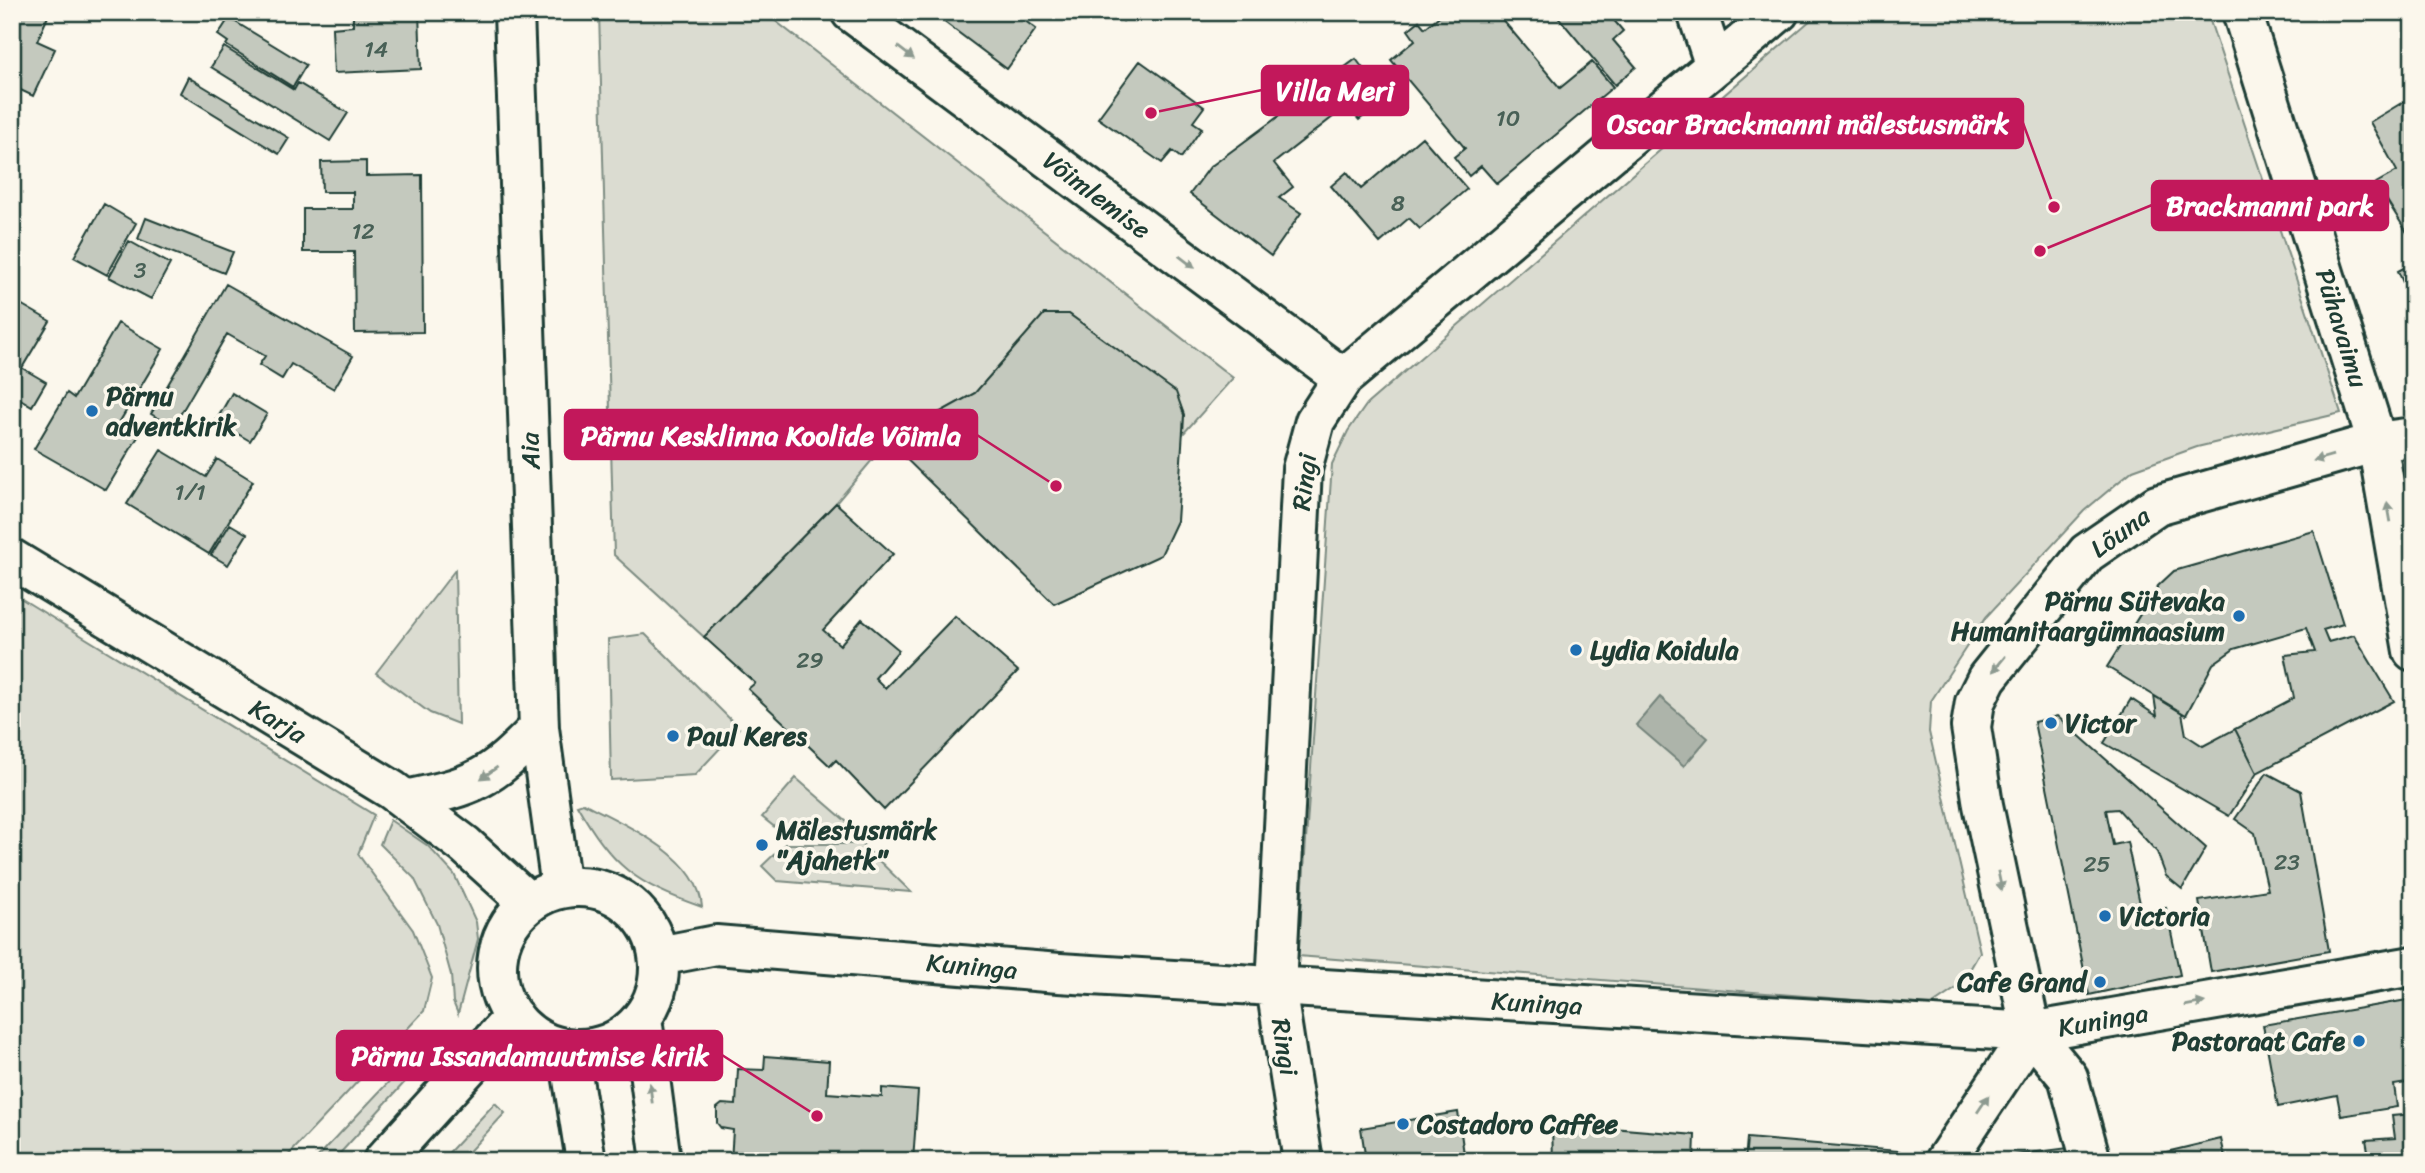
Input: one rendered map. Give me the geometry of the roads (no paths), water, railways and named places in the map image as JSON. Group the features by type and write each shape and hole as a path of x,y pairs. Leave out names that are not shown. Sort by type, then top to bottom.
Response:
{"street":[{"name":"Aia","path":"514,12 545,896"},
{"name":"Võimlemise","path":"851,12 1343,378"},
{"path":"1697,12 1715,66"},
{"name":"Ringi","path":"1303,1161 1276,987 1302,468 1315,421 1343,378 1779,12"},
{"name":"Pühavaimu","path":"2242,12 2395,440 2413,651"},
{"name":"Lõuna","path":"2031,1032 1983,805 1971,727 1975,702 1987,678 2087,553 2157,505 2395,440"},
{"name":"Karja","path":"12,559 405,800 465,845 545,896"},
{"path":"405,800 459,789 486,777 540,728"},
{"path":"589,887 615,895 638,912 653,935 659,956 659,978 653,999 642,1018 627,1032 609,1042 568,1048 529,1032 514,1017 502,995 497,969 500,944 511,921 545,896 589,887"},
{"name":"Kuninga","path":"659,956 716,945 1276,987 2031,1032 2413,966"},
{"path":"383,1161 514,1017"},
{"path":"642,1018 661,1161"},
{"path":"1945,1161 2031,1032 2068,1077 2091,1161"},
{"path":"568,1048 586,1161"}],"place":[{"name":"Villa Meri","path":"1151,113"},
{"name":"Oscar Brackmanni mälestusmärk","path":"2054,207"},
{"name":"Brackmanni park","path":"2040,251"},
{"name":"Pärnu adventkirik","path":"92,411"},
{"name":"Pärnu Kesklinna Koolide Võimla","path":"1056,486"},
{"name":"Pärnu Sütevaka Humanitaargümnaasium","path":"2239,616"},
{"name":"Lydia Koidula","path":"1576,650"},
{"name":"Victor","path":"2051,723"},
{"name":"Paul Keres","path":"673,736"},
{"name":"Mälestusmärk \"Ajahetk\"","path":"762,845"},
{"name":"Victoria","path":"2105,916"},
{"name":"Cafe Grand","path":"2100,982"},
{"name":"Pastoraat Cafe","path":"2359,1041"},
{"name":"Pärnu Issandamuutmise kirik","path":"817,1116"},
{"name":"Costadoro Caffee","path":"1403,1124"}]}
